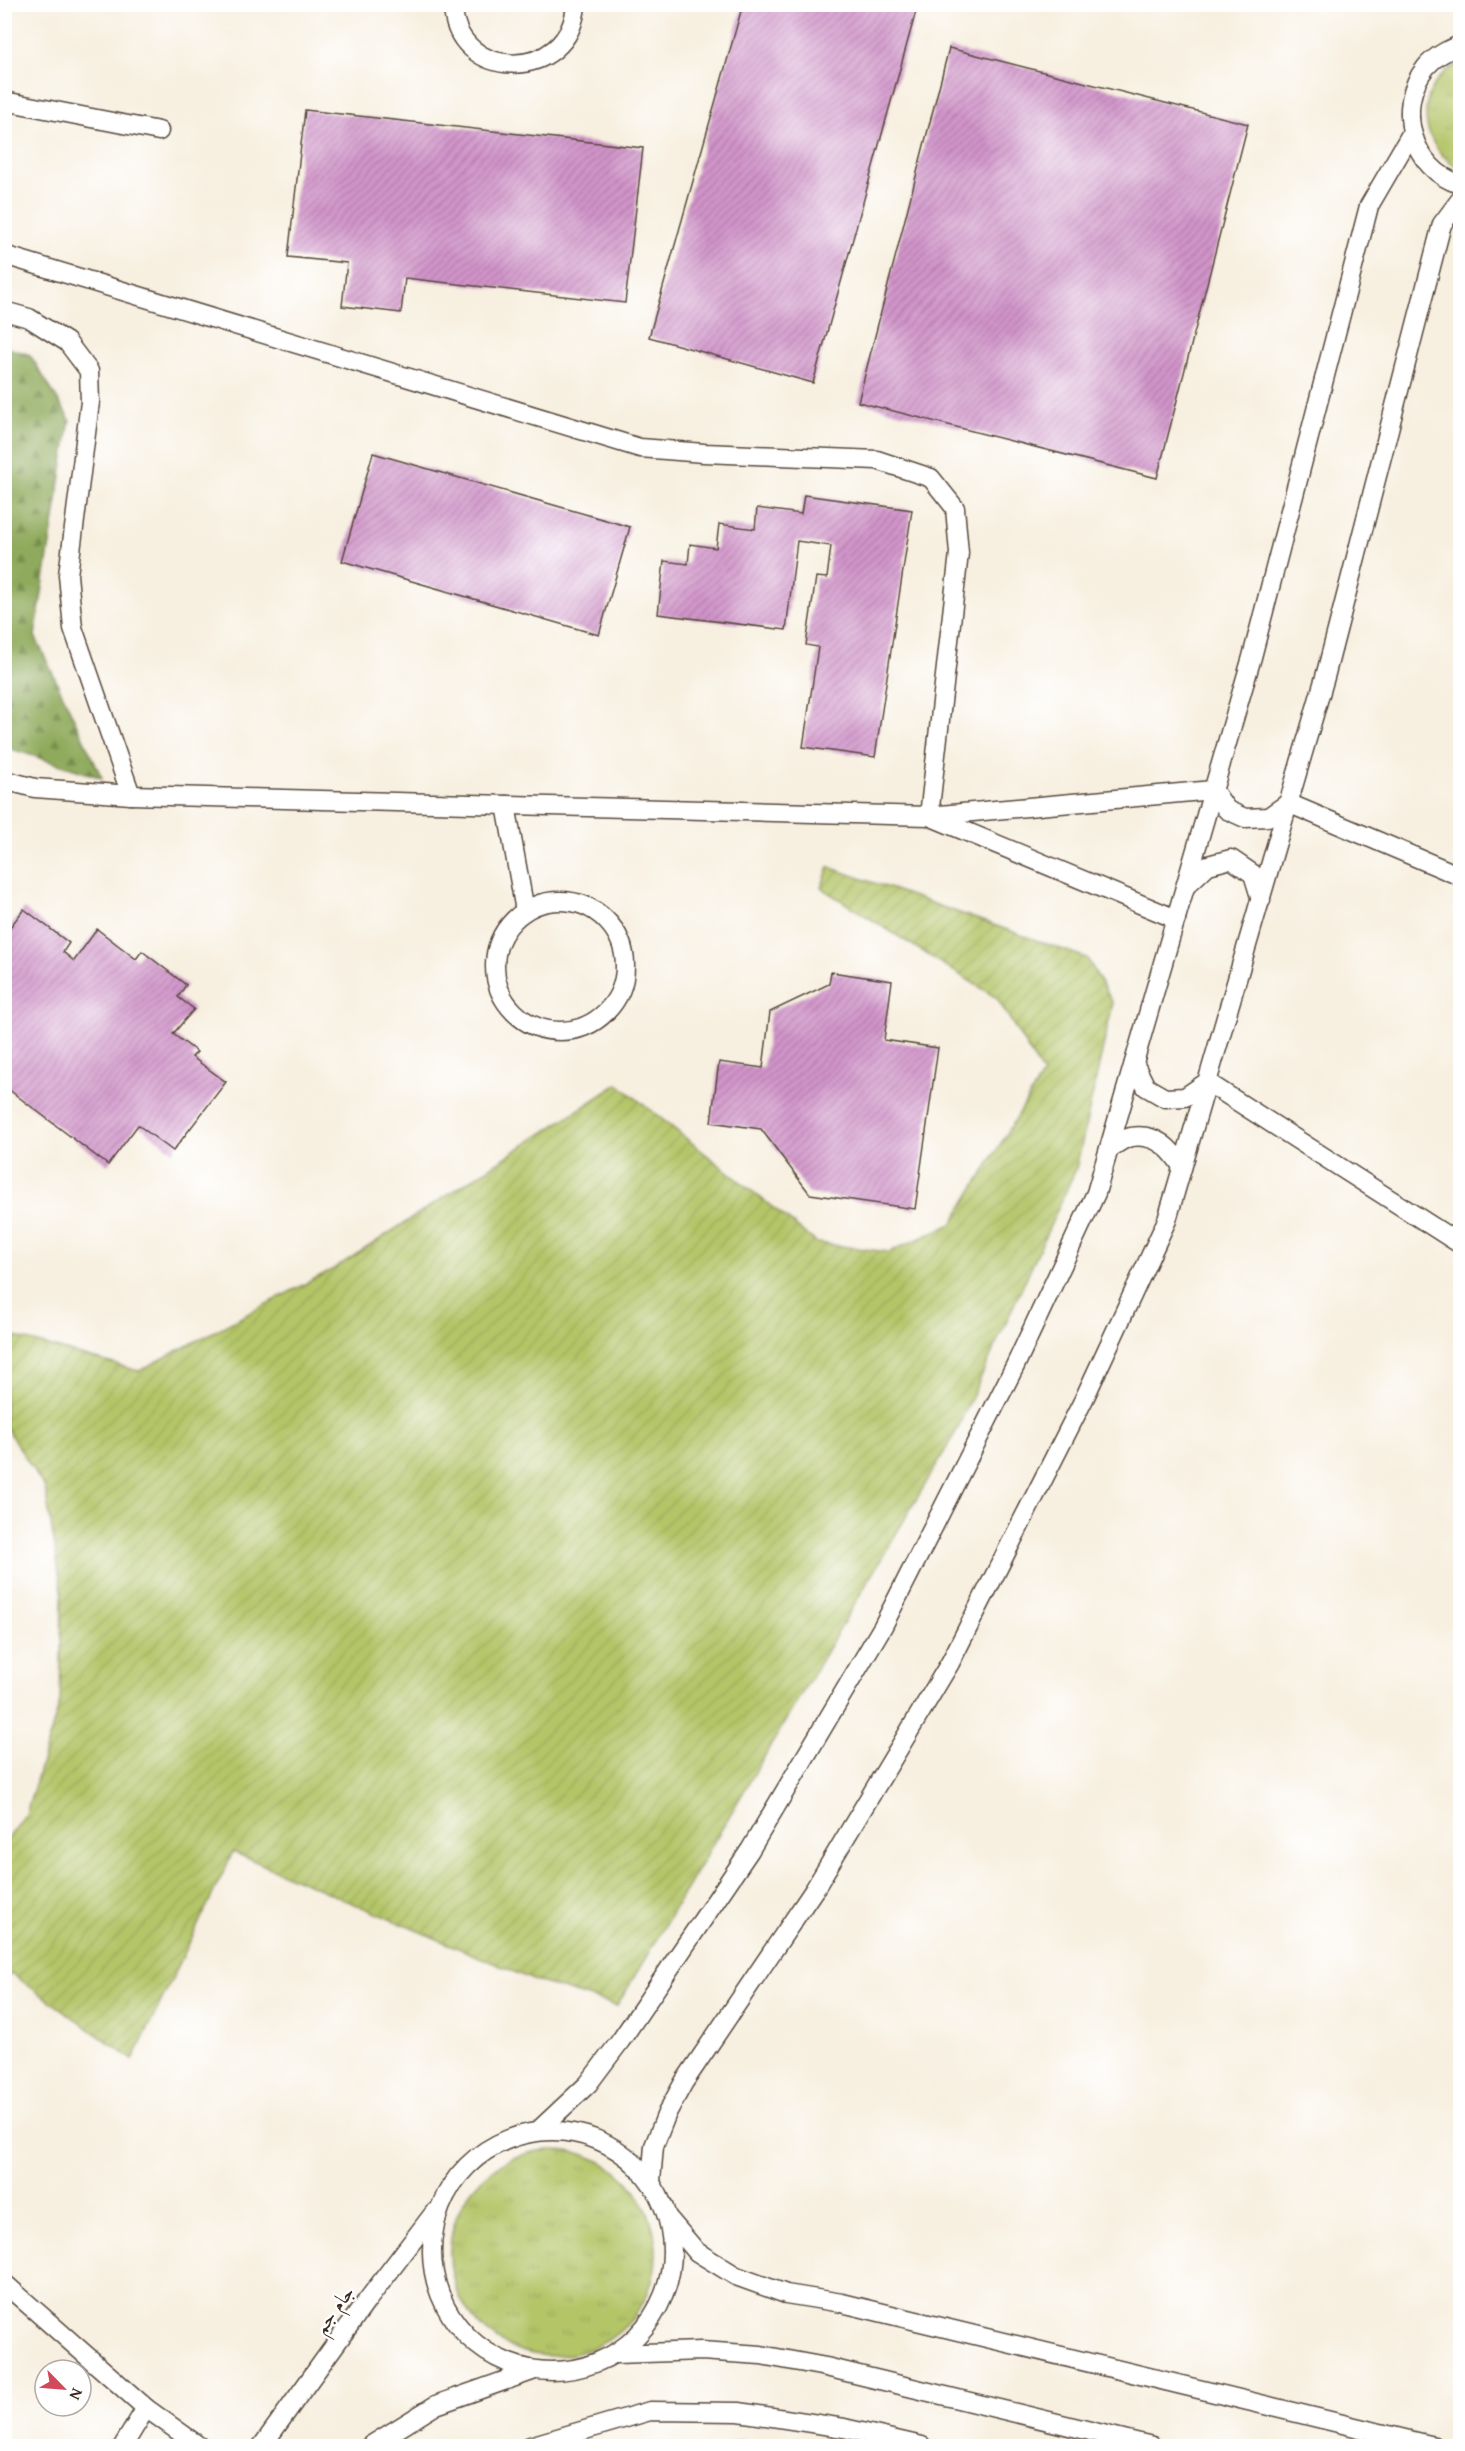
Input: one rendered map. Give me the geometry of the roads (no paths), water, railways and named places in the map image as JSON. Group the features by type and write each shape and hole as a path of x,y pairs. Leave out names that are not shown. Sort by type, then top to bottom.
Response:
{"lane":[{"path":"453,4 453,13 460,33 473,50 491,61 510,65 530,63 548,56 562,43 572,26 576,4"},
{"path":"1461,45 1443,52 1426,68 1414,88 1409,111 1411,134 1420,153 1433,169 1451,182 1461,184"},
{"path":"4,100 159,131"},
{"path":"539,2130 588,2084 621,2040 750,1850 883,1626 1015,1366 1096,1193 1252,657 1369,206 1411,134"},
{"path":"651,2181 654,2146 667,2113 684,2082 814,1890 950,1663 1084,1399 1167,1220 1326,677 1442,224 1461,200"},
{"path":"4,255 640,448 877,460 931,478 955,508 959,553 929,816"},
{"path":"4,311 29,318 67,342 89,371 90,402 68,575 73,628 131,795"},
{"path":"4,780 35,788 131,795 929,816 1213,790"},
{"path":"1213,790 1227,810 1245,818 1268,817 1288,803"},
{"path":"1288,803 1461,876"},
{"path":"506,805 525,911"},
{"path":"929,816 1176,919"},
{"path":"1186,887 1208,866 1231,859 1253,874 1261,900"},
{"path":"566,901 587,906 604,918 617,935 624,955 624,977 617,997 604,1014 586,1026 566,1032 544,1030 524,1021 509,1006 498,987 495,966 499,944 509,926 525,911 544,903 566,901"},
{"path":"1134,1063 1146,1087 1165,1098 1185,1097 1207,1082"},
{"path":"1207,1082 1461,1244"},
{"path":"1109,1149 1130,1137 1152,1138 1173,1151 1182,1167"},
{"path":"532,2371 481,2351 452,2321 435,2288 430,2246 436,2215 456,2177 499,2142 539,2130 562,2130 603,2141 638,2165 651,2181 669,2219 697,2252 736,2276 786,2294 842,2303 1434,2446"},
{"name":"جام جم","path":"262,2446 366,2302 444,2200"},
{"path":"616,2354 647,2326 662,2301 673,2260 669,2219"},
{"path":"4,2283 146,2408 200,2446"},
{"path":"370,2446 436,2405 532,2371 574,2370 616,2354 701,2351 761,2355 826,2367 1152,2446"},
{"path":"123,2446 146,2408"},
{"path":"530,2446 650,2411 739,2412 844,2428 922,2446"}]}
